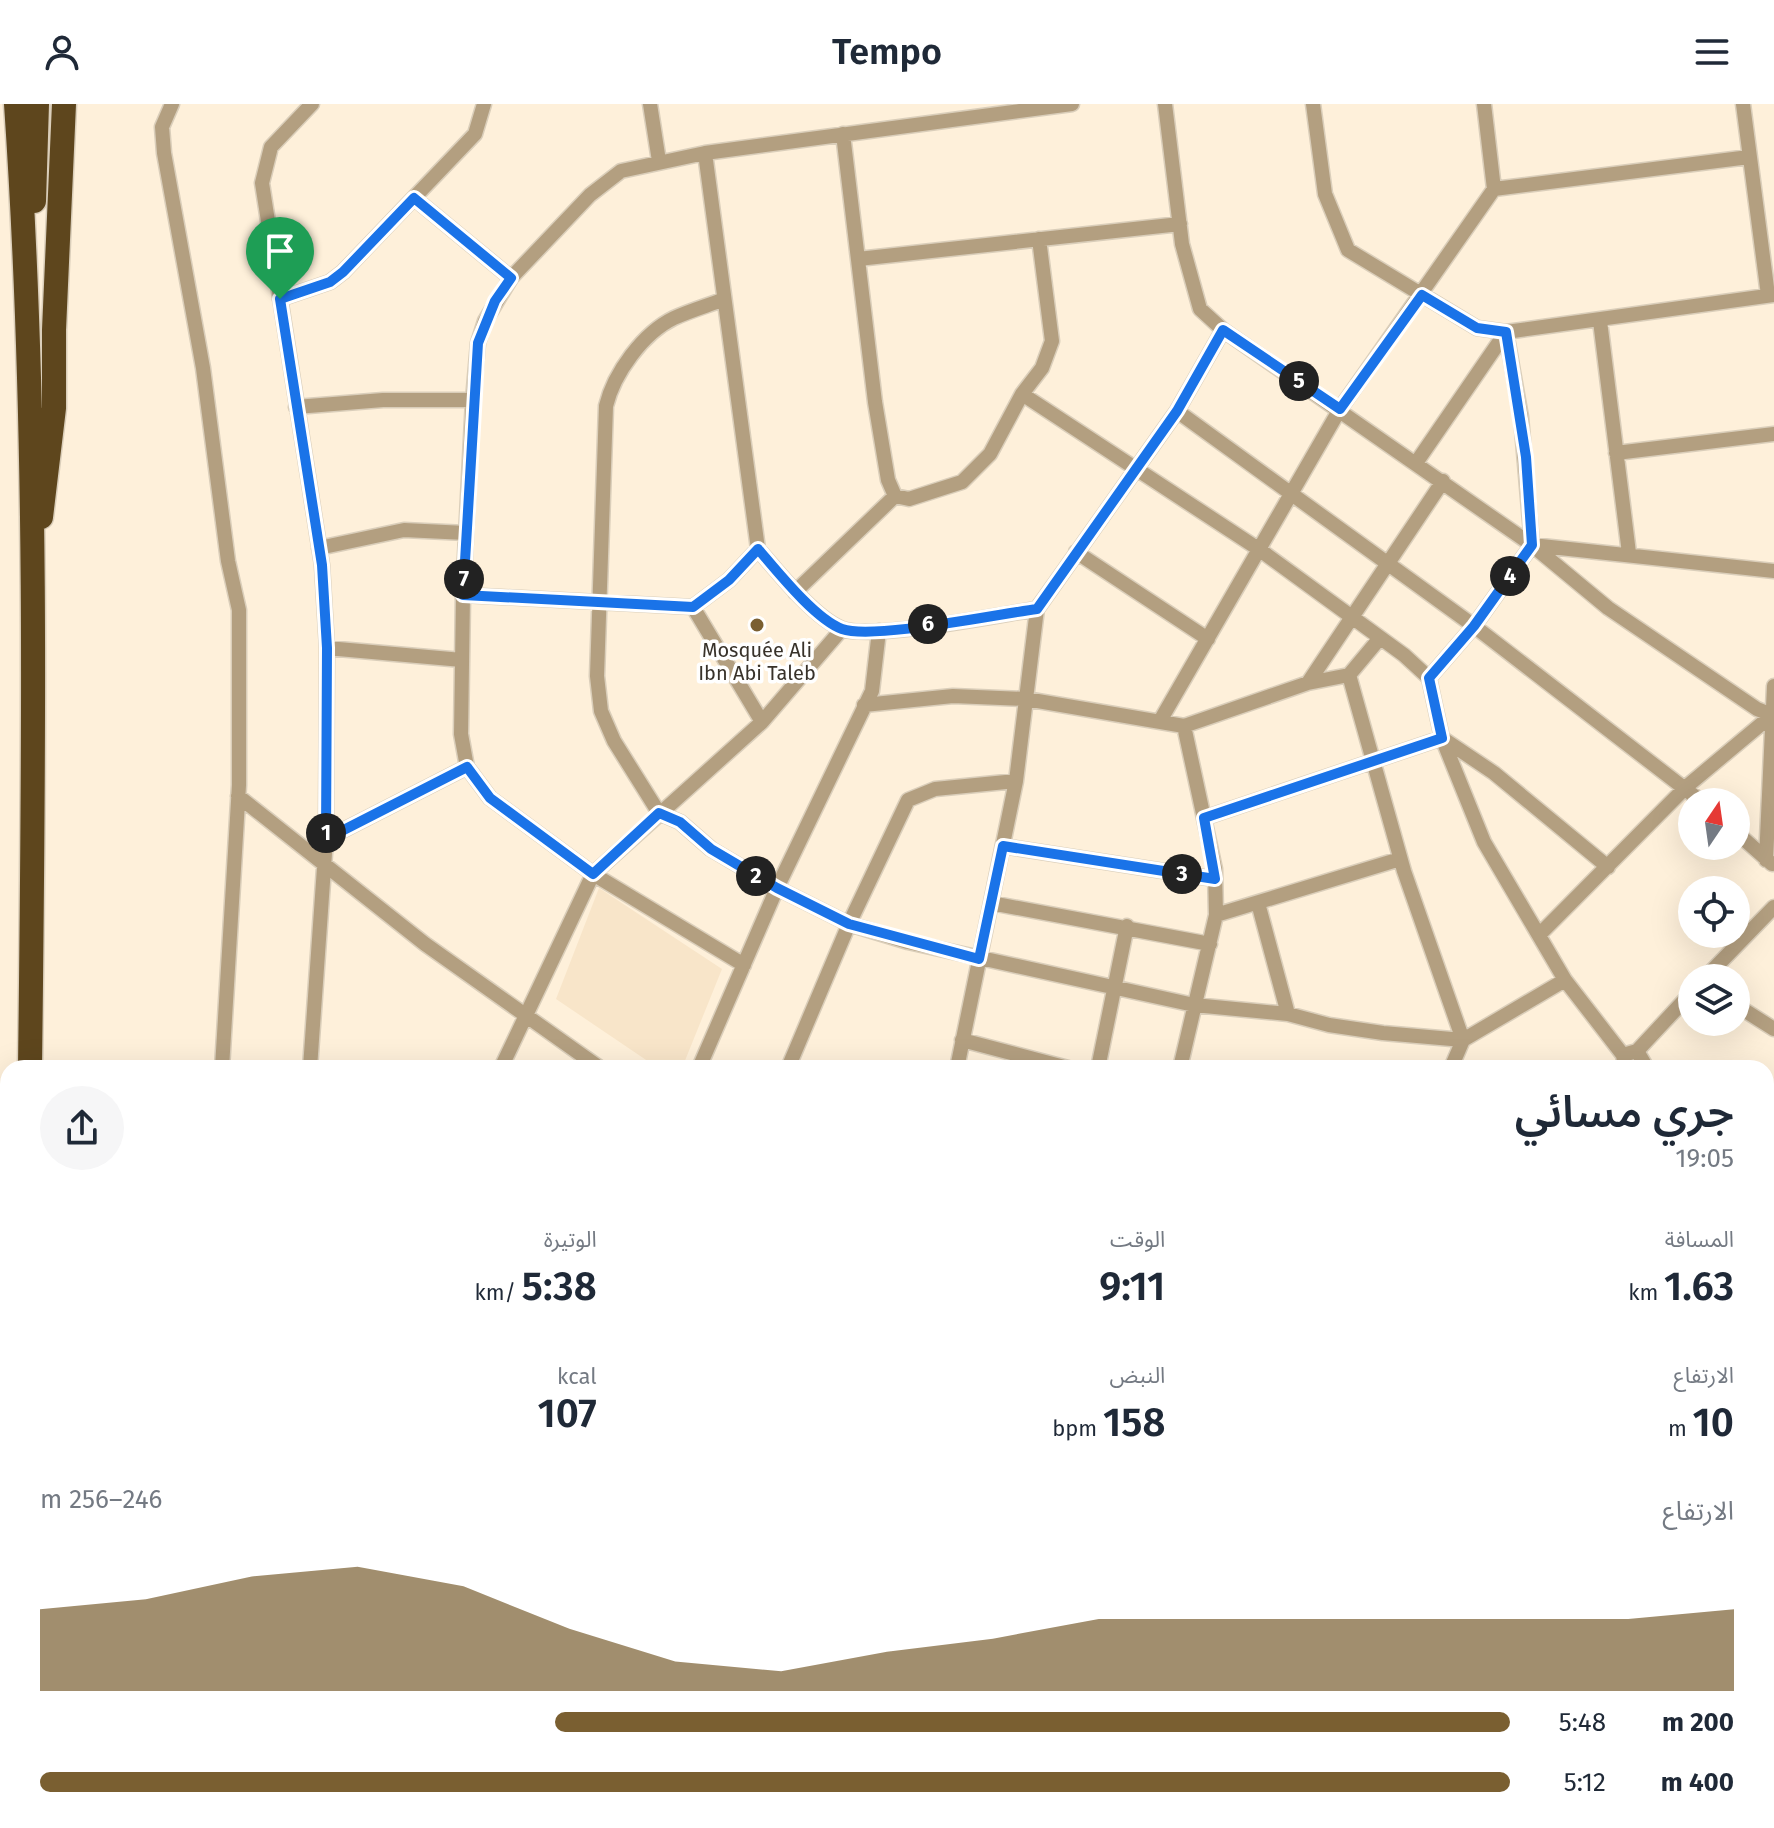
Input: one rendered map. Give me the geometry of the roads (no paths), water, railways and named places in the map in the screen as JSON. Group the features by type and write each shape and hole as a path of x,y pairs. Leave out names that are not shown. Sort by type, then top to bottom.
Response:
{"highway":[{"path":"16,104 27,263 33,563 30,1060"},
{"path":"27,263 37,166 37,104"},
{"path":"33,563 49,475 54,408 54,314 64,104"}],"street":[{"path":"172,104 162,127 164,153 203,368 226,548 239,610 238,796 222,1060"},
{"path":"311,1060 326,839 327,648 319,548 263,206 263,170 277,139 312,104"},
{"path":"280,299 330,282 343,272 475,134 484,104"},
{"path":"650,104 659,161"},
{"path":"744,965 593,874 490,798 467,767 461,734 463,595 473,400 478,343 485,321 511,278 604,181 638,165 1024,107 1072,104"},
{"path":"1165,104 1180,224 1200,309 1223,330 1532,545 1608,608 1757,709 1772,715"},
{"path":"1313,104 1325,194 1348,250 1477,328 1506,332 1771,295 1743,104"},
{"path":"1160,721 1340,409 1494,189 1484,104"},
{"path":"843,134 883,451 888,480 895,496"},
{"path":"705,153 722,300 758,549 795,592 842,629 879,631 1037,609"},
{"path":"1494,189 1749,157"},
{"path":"414,198 511,278"},
{"path":"858,259 1180,224"},
{"path":"895,496 909,499 962,482 990,454 1022,394 1042,368 1052,341 1039,239"},
{"path":"722,300 672,319 643,342 609,392 600,487 601,604 597,676 601,711 614,741 659,813 680,822 711,849 777,888 849,924 979,959 1194,1005 1288,1014 1329,1025 1463,1040"},
{"path":"1600,321 1629,553"},
{"path":"958,1060 1016,781 1037,609 1177,411 1223,330"},
{"path":"1416,463 1506,332"},
{"path":"1429,678 1474,626 1532,545 1526,457 1506,332"},
{"path":"1022,394 1260,550 1429,678 1442,738 1484,842 1565,980 1628,1058 1678,1006"},
{"path":"296,407 383,400 473,400"},
{"path":"1177,411 1290,496 1474,626 1686,787"},
{"path":"1616,453 1774,434"},
{"path":"1308,683 1443,481"},
{"path":"795,592 895,496"},
{"path":"319,548 404,530 466,533"},
{"path":"1532,545 1629,553 1774,571"},
{"path":"463,595 693,607 729,580 758,549"},
{"path":"1076,552 1208,639"},
{"path":"693,607 762,722"},
{"path":"504,1060 524,1013 593,874 762,722 842,629"},
{"path":"702,1060 777,888 864,705 875,676 879,631"},
{"path":"864,705 953,696 1026,699 1184,726 1308,683 1349,675 1380,638"},
{"path":"327,648 462,660"},
{"path":"1349,675 1400,859 1463,1040"},
{"path":"1770,863 1774,686"},
{"path":"1539,935 1686,787 1772,715"},
{"path":"1182,1060 1216,915 1215,879 1184,726"},
{"path":"1204,818 1442,738"},
{"path":"1442,738 1494,773 1608,867"},
{"path":"326,839 467,767"},
{"path":"791,1060 849,924 908,800 935,789 1016,781"},
{"path":"238,796 425,944 589,1060"},
{"path":"1750,845 1770,863"},
{"path":"1003,846 1215,879"},
{"path":"1216,915 1400,859"},
{"path":"991,903 1127,926 1210,944"},
{"path":"1258,903 1288,1014"},
{"path":"1721,964 1768,922 1774,907"},
{"path":"1100,1060 1127,926"},
{"path":"1454,1060 1463,1040 1565,980"},
{"path":"1750,1014 1774,1029"},
{"path":"962,1040 1038,1060"}],"place":[{"name":"Mosquée Ali Ibn Abi Taleb","path":"757,625"}]}
